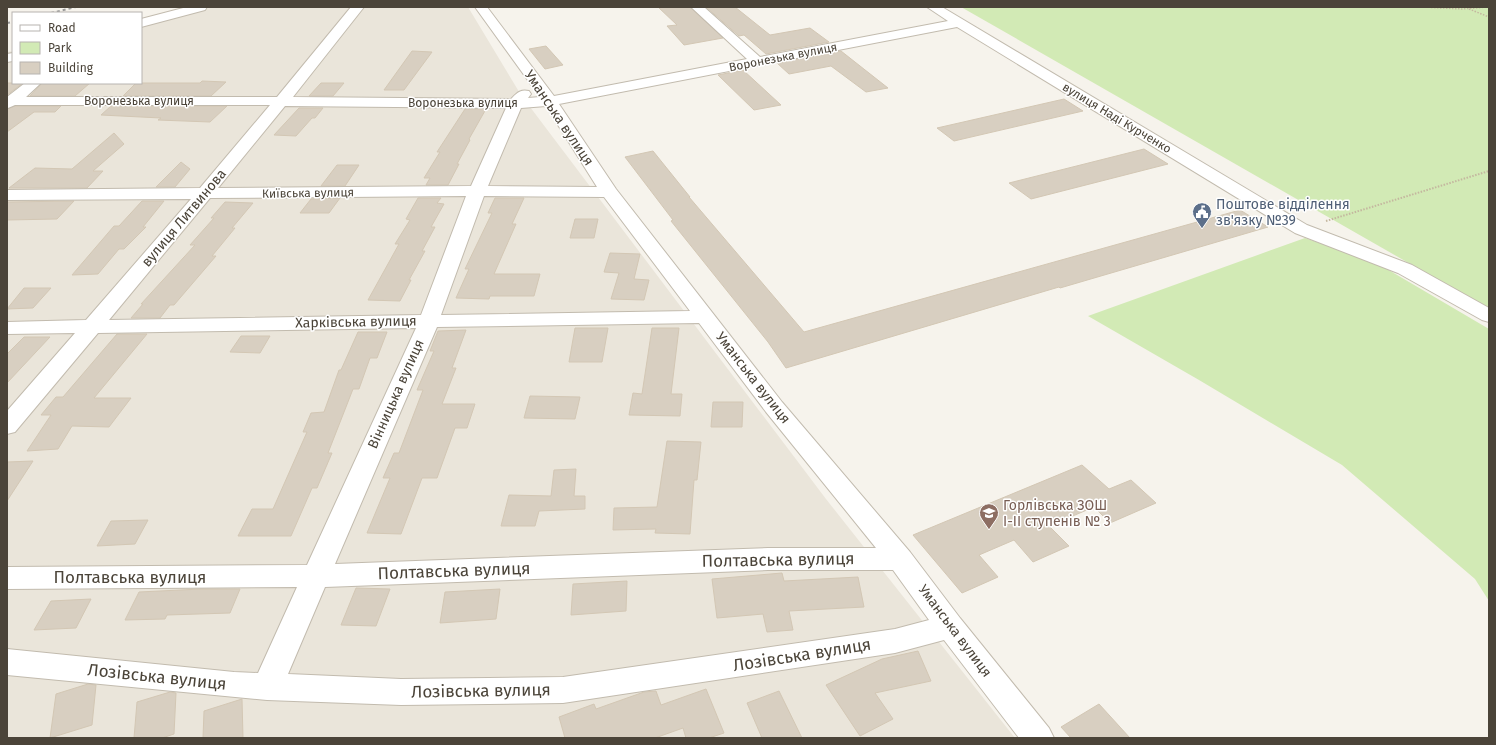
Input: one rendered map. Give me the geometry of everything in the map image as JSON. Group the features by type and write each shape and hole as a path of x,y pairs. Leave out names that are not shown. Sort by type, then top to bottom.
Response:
{"street":[{"path":"142,23 201,7"},
{"name":"вулиця Литвинова","path":"7,426 93,327 282,101 358,7"},
{"name":"Уманська вулиця","path":"482,7 550,101 609,192 774,407 900,559 950,626 1038,738"},
{"path":"697,7 757,61"},
{"name":"вулиця Наді Курченко","path":"933,7 1301,229 1406,270 1489,316"},
{"name":"Воронезька вулиця","path":"9,102 282,101 515,104 550,101 959,23"},
{"name":"Вінницька вулиця","path":"266,686 429,321 477,191 515,104 535,81"},
{"path":"9,102 33,84"},
{"name":"Київська вулиця","path":"7,196 477,191 609,192"},
{"name":"Харківська вулиця","path":"7,328 705,317"},
{"name":"Полтавська вулиця","path":"7,578 316,576 760,560 900,559"},
{"name":"Лозівська вулиця","path":"7,662 234,685 401,692 563,690 895,641 950,626"}],"path":[{"path":"1422,7 1468,9 1488,7"},
{"path":"1468,9 1489,17"},
{"path":"1301,229 1489,171"}],"shaded area":[{"path":"213,7 468,7 521,95 826,499 1015,738 7,738 7,52 12,51 12,84 142,84 142,26"}],"green space":[{"path":"961,7 1489,7 1489,309"},
{"path":"1305,238 1375,262 1489,329 1489,601 1475,579 1342,465 1088,316"}],"building":[{"path":"658,7 690,7 723,38 684,45 667,26 677,25"},
{"path":"706,7 735,7 770,35 810,28 829,42 766,54 744,35 739,36"},
{"path":"546,46 563,65 545,69 529,49"},
{"path":"412,51 432,52 404,90 384,90"},
{"path":"841,51 888,88 866,92 831,66 789,74 777,63"},
{"path":"743,70 781,105 754,110 718,75"},
{"path":"202,81 226,82 211,96 123,96 135,84 200,83"},
{"path":"7,83 22,84 7,95"},
{"path":"321,83 344,83 333,96 309,96"},
{"path":"41,84 89,84 75,96 30,96"},
{"path":"1064,99 1083,111 954,141 937,128"},
{"path":"15,106 61,106 55,112 34,112 7,132 7,109"},
{"path":"111,106 227,106 210,122 158,120 161,118 101,115"},
{"path":"299,108 323,108 296,136 274,135"},
{"path":"465,109 486,109 469,139 470,140 448,185 426,185 430,178 424,178 440,152 437,152"},
{"path":"114,133 124,144 93,171 103,171 87,188 9,188 35,168 72,169"},
{"path":"1144,149 1168,164 1031,199 1009,183"},
{"path":"653,151 689,197 804,332 1240,210 1268,227 786,368 768,342 671,221 673,220 625,157"},
{"path":"181,162 190,169 175,187 156,187"},
{"path":"337,165 359,165 345,186 321,186"},
{"path":"340,198 329,213 300,213 311,199"},
{"path":"418,198 441,198 437,203 444,204 431,227 435,227 422,251 425,251 409,280 411,280 400,301 368,300 399,244 395,244 410,220 406,219"},
{"path":"495,198 524,198 512,224 516,224 494,274 540,274 534,296 490,296 489,299 456,298 469,269 465,269 492,213 488,213"},
{"path":"74,201 57,219 7,220 7,202"},
{"path":"142,201 164,201 143,227 146,227 124,249 119,249 98,274 72,275 114,226 119,226"},
{"path":"225,202 253,203 232,228 235,228 212,256 216,256 174,305 170,305 160,318 131,318 143,304 141,304 195,245 190,245 214,218 211,218"},
{"path":"575,219 598,219 594,238 570,238"},
{"path":"610,253 640,254 634,279 649,280 644,300 611,299 619,273 604,272"},
{"path":"24,288 51,288 33,308 7,309"},
{"path":"575,328 608,328 602,362 569,362"},
{"path":"652,328 679,328 671,394 682,394 680,416 629,415 633,393 642,394"},
{"path":"466,330 452,368 456,368 442,404 475,404 467,428 455,428 437,478 422,478 401,534 367,533 390,478 383,478 394,453 399,453 423,390 417,390 434,351 430,351 438,331"},
{"path":"358,332 387,332 377,358 370,358 359,389 353,389 328,453 332,453 317,488 312,488 291,536 238,536 252,509 273,509 307,432 303,432 311,413 324,412 339,370 341,370"},
{"path":"117,334 147,334 94,398 131,398 109,427 72,426 58,449 27,451 51,415 41,415 56,397 63,397"},
{"path":"241,336 270,336 260,353 230,352"},
{"path":"24,337 50,337 7,383 7,354"},
{"path":"530,396 580,397 575,419 524,418"},
{"path":"713,402 743,402 742,427 711,427"},
{"path":"667,441 701,442 697,480 694,480 690,534 655,533 656,529 613,530 614,508 657,507"},
{"path":"33,461 7,501 7,462"},
{"name":"Горлівська ЗОШ І-ІІ ступенів № 3","path":"1082,465 1109,489 1131,480 1156,503 1110,523 1094,507 1049,526 1069,546 1033,562 1014,540 979,555 998,577 962,593 913,535"},
{"path":"576,469 574,496 585,496 585,509 539,511 535,526 501,526 509,495 551,496 554,470"},
{"path":"148,520 135,544 97,546 111,521"},
{"path":"782,573 784,581 858,577 864,607 789,611 793,630 767,632 763,614 717,618 712,579"},
{"path":"627,581 626,611 571,615 573,584"},
{"path":"356,588 390,589 376,626 341,625"},
{"path":"240,589 230,613 167,615 165,619 125,620 139,592"},
{"path":"500,589 496,619 440,623 445,592"},
{"path":"91,599 76,628 34,630 51,601"},
{"path":"918,651 931,681 875,693 893,719 860,736 826,685 882,659"},
{"path":"88,684 96,685 92,725 50,738 56,694"},
{"path":"706,689 724,733 709,738 686,738 683,728 655,738 565,738 559,717 594,704 596,709 644,692 656,691 661,705"},
{"path":"779,691 802,738 762,738 747,703"},
{"path":"170,692 176,693 174,734 162,738 134,738 137,702"},
{"path":"242,699 243,738 203,738 204,711"},
{"path":"1099,704 1130,738 1071,738 1061,727"}],"railway":[{"path":"55,12 76,7"},
{"path":"7,23 12,22"}],"place":[{"name":"Поштове відділення зв'язку №39","path":"1202,229"},
{"name":"Горлівська ЗОШ І-ІІ ступенів № 3","path":"989,530"}]}
